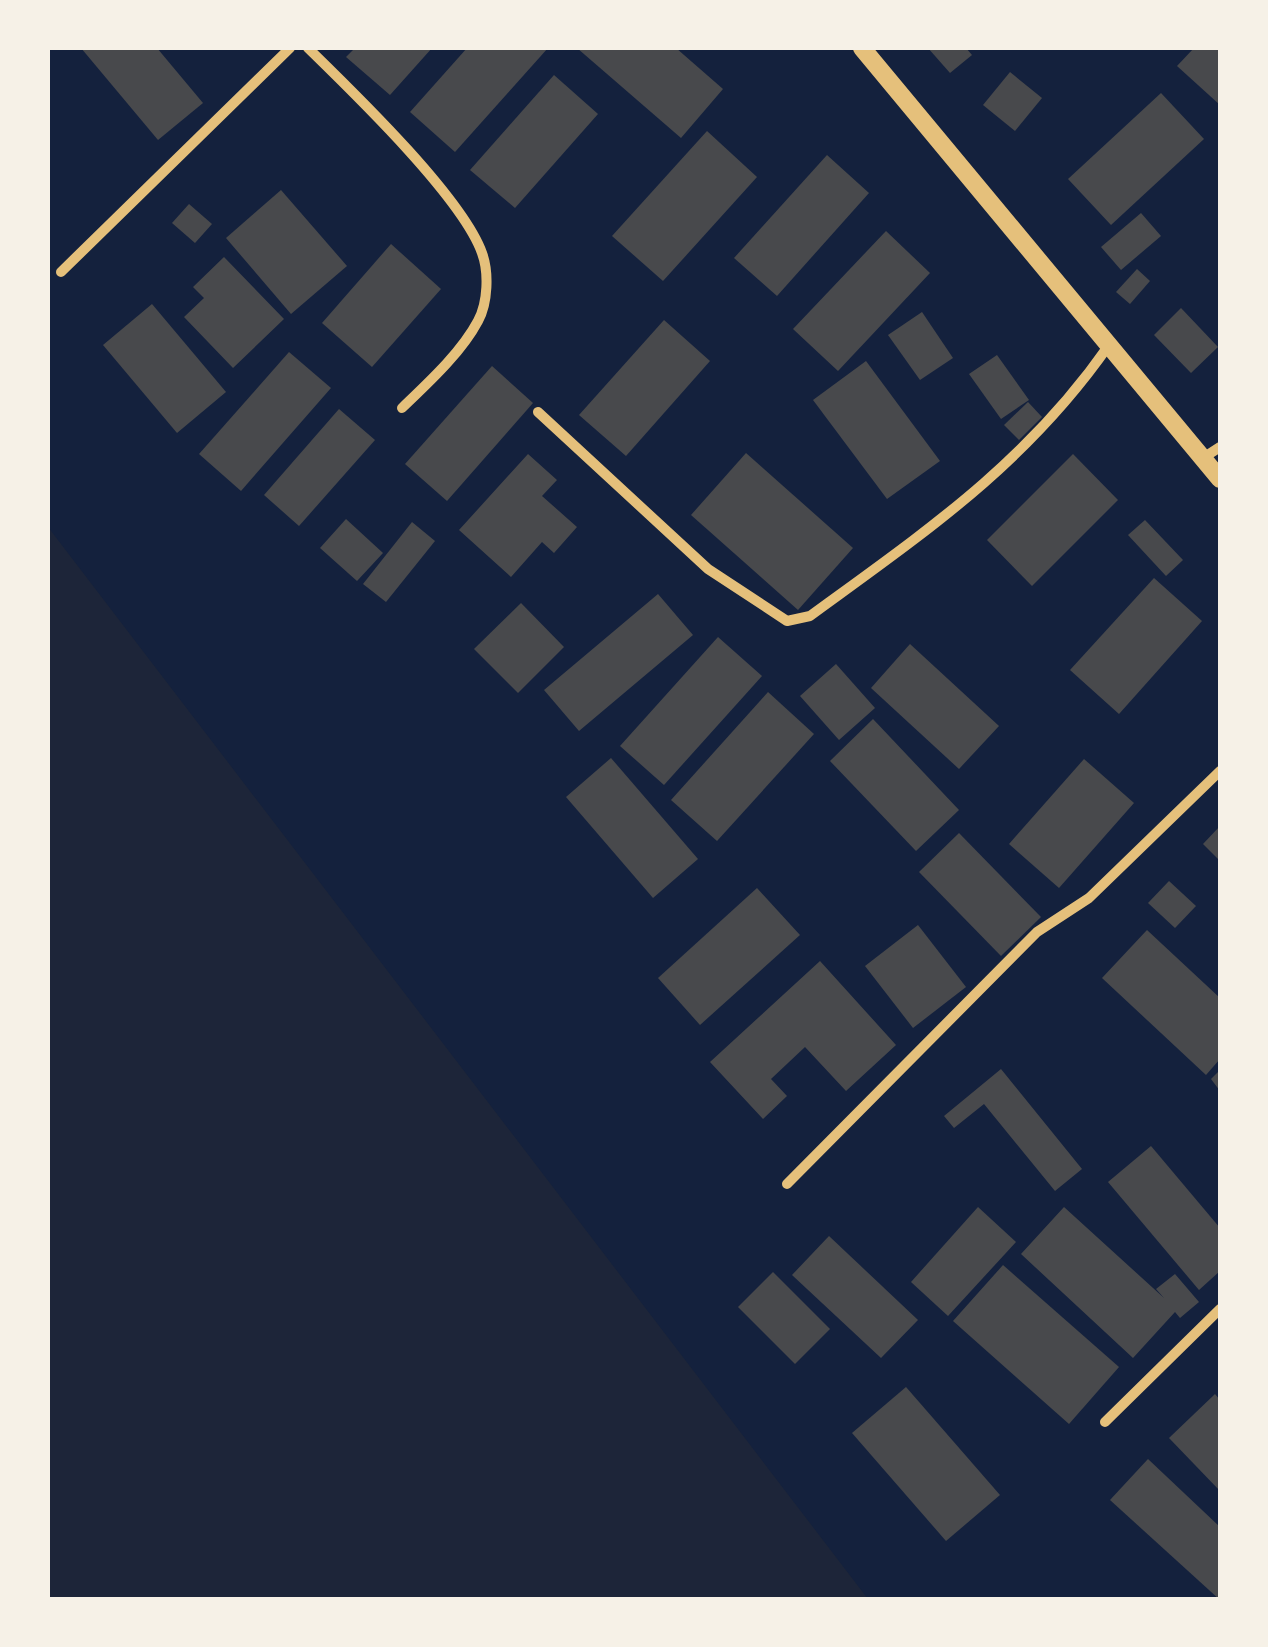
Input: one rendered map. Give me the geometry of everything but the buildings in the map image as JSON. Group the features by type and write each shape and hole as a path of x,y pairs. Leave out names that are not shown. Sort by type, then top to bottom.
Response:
{"street":[{"path":"61,272 290,48"},
{"path":"308,48 430,179 468,226 482,254 487,281 480,319 402,408"},
{"path":"862,48 1220,480"},
{"path":"538,412 708,570 787,621 810,616 964,504 1069,403 1108,345"},
{"path":"1203,458 1220,447"},
{"path":"787,1184 1037,932 1089,898 1220,771"},
{"path":"1105,1422 1220,1309"}],"shaded area":[{"path":"48,527 868,1599 48,1599"}]}
